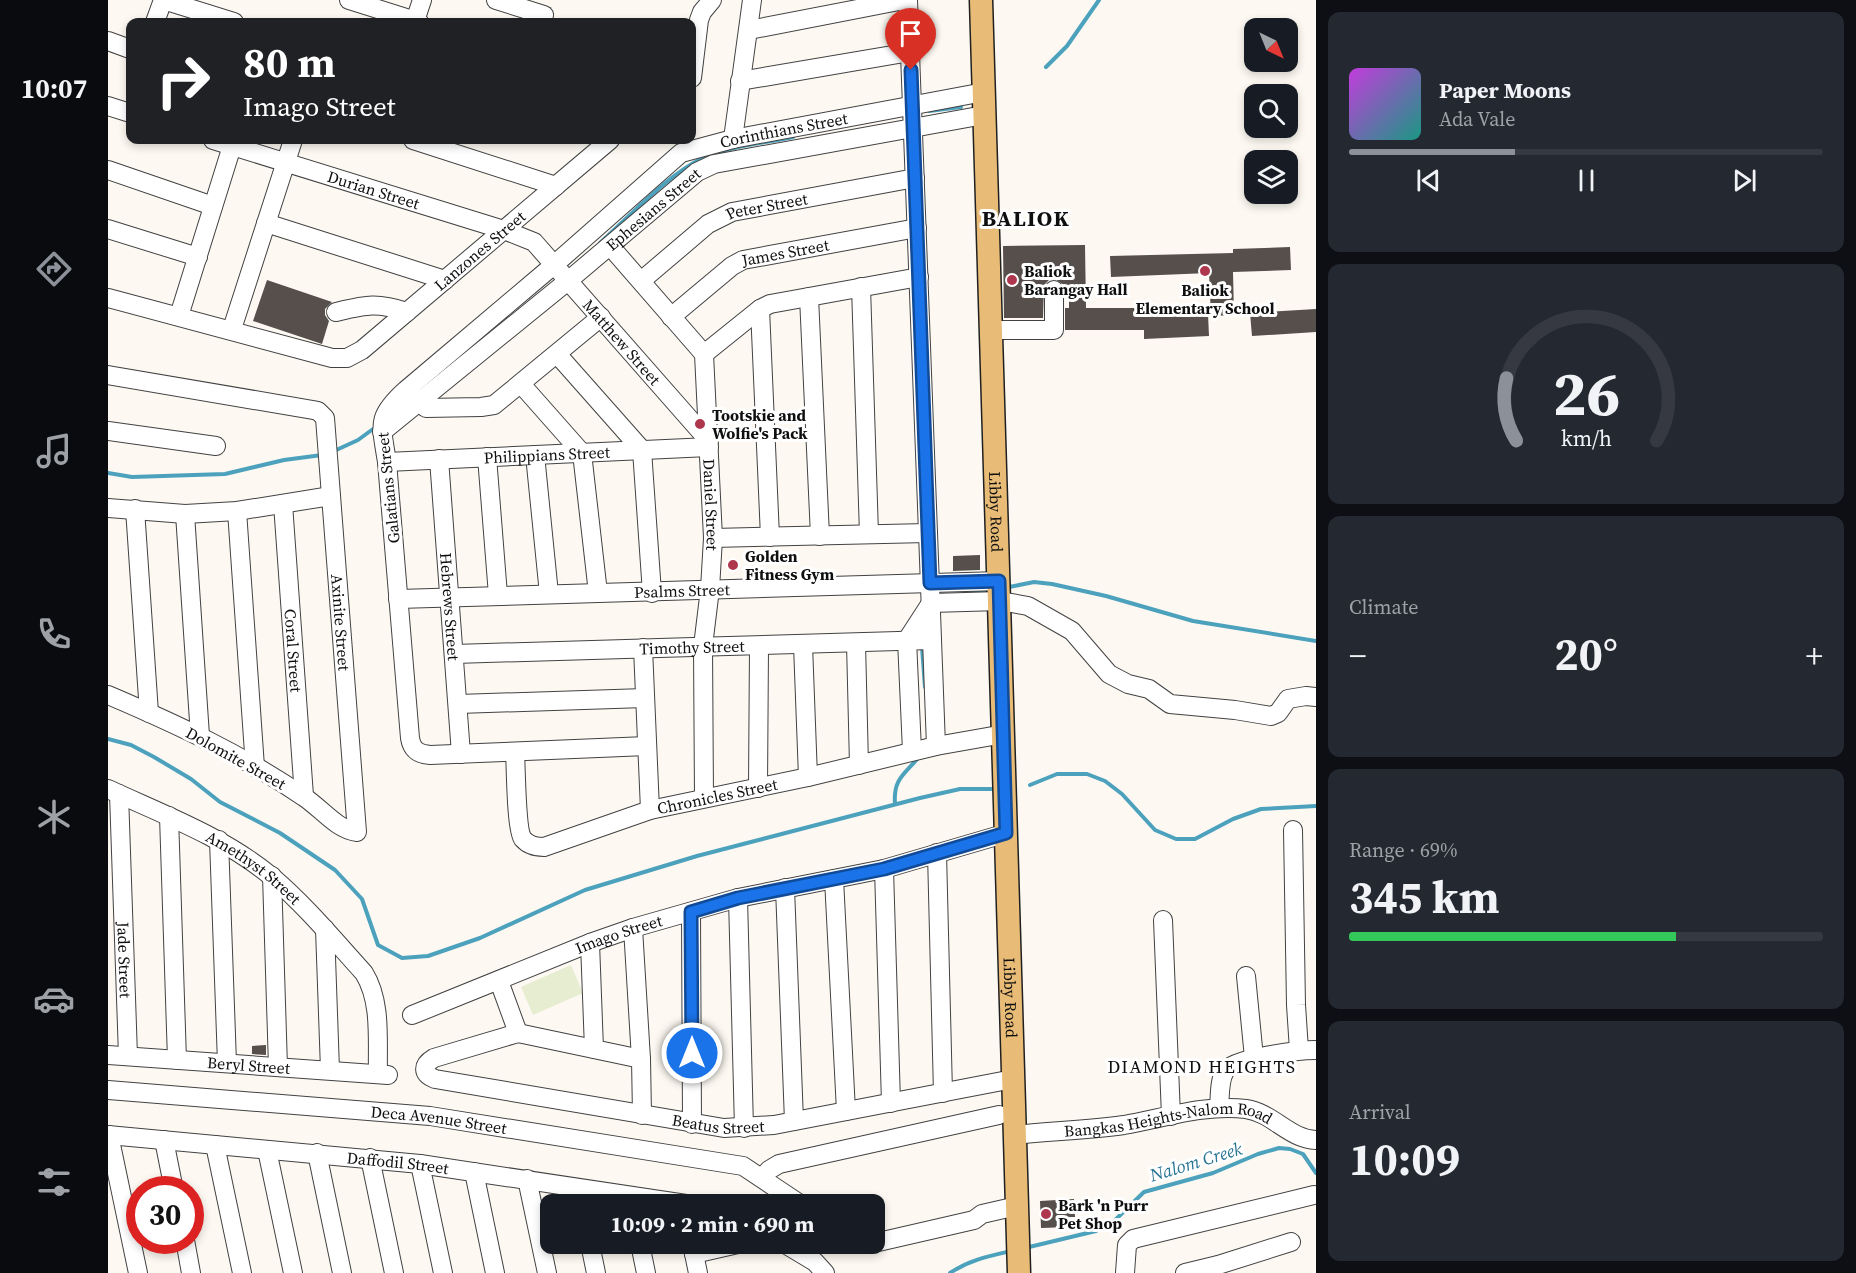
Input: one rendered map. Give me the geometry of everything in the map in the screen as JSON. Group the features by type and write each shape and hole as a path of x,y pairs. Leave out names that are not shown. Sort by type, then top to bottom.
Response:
{"main road":[{"name":"Libby Road","path":"981,0 1019,1273"}],"street":[{"path":"156,18 163,0 221,18"},
{"path":"349,0 405,18"},
{"path":"418,18 422,0"},
{"path":"496,0 543,18"},
{"path":"532,0 545,18"},
{"path":"696,45 699,20 702,12 712,0"},
{"path":"733,139 752,0"},
{"path":"749,30 859,4 904,0"},
{"path":"908,0 936,746"},
{"path":"108,41 126,47"},
{"path":"740,81 910,52"},
{"path":"912,105 984,92"},
{"name":"Corinthians Street","path":"555,264 682,146 733,139 912,105"},
{"path":"108,106 126,108"},
{"name":"Ephesians Street","path":"382,432 412,396 569,280 697,172 714,164 984,115"},
{"name":"Durian Street","path":"226,144 504,230 534,242"},
{"path":"108,298 232,330 292,144"},
{"path":"425,144 556,186"},
{"name":"Lanzones Street","path":"232,330 332,358 347,358 362,350 445,280 556,186 601,144"},
{"path":"180,316 232,146"},
{"path":"108,170 213,206"},
{"name":"Peter Street","path":"641,281 720,216 915,178"},
{"path":"266,223 445,280"},
{"name":"James Street","path":"671,317 732,266 743,260 917,228"},
{"path":"108,230 198,257"},
{"name":"Matthew Street","path":"534,242 709,444"},
{"path":"610,246 704,354 760,309 779,302 919,277"},
{"path":"555,264 412,396 426,408 432,409 488,406 500,401 601,317"},
{"path":"861,287 869,534"},
{"path":"991,330 1054,330 1054,290"},
{"path":"809,297 820,536"},
{"path":"336,312 371,304 407,312"},
{"path":"760,309 770,537"},
{"path":"557,354 642,450 652,593"},
{"name":"Daniel Street","path":"704,354 713,538 703,646 704,798"},
{"name":"Axinite Street","path":"108,375 313,410 322,414 327,422 357,832"},
{"path":"520,384 582,453 598,593"},
{"path":"108,431 216,446"},
{"name":"Galatians Street","path":"382,432 387,462 410,738 416,752 430,755 461,754"},
{"name":"Philippians Street","path":"387,462 642,450 709,444"},
{"path":"535,455 549,594"},
{"path":"487,457 498,596"},
{"name":"Hebrews Street","path":"439,459 461,754"},
{"path":"108,508 185,514 237,512 332,496"},
{"name":"Coral Street","path":"283,504 304,796"},
{"path":"135,509 149,713"},
{"path":"237,512 255,767"},
{"path":"185,514 200,736"},
{"path":"713,538 928,533"},
{"name":"Psalms Street","path":"398,599 930,583 1000,591"},
{"path":"912,751 907,640 931,603 1000,591 1072,631 1108,674 1128,684 1154,692 1170,704 1271,716 1278,712 1288,699 1316,697"},
{"name":"Timothy Street","path":"454,654 803,645 932,639"},
{"path":"856,643 859,765"},
{"path":"803,645 808,777"},
{"path":"758,788 759,646"},
{"path":"643,648 650,810"},
{"name":"Dolomite Street","path":"108,695 200,736 304,796 345,829 357,832"},
{"path":"458,704 645,698"},
{"name":"Chronicles Street","path":"515,752 519,833 523,840 534,847 551,845 650,810 808,777 912,751 1004,734"},
{"path":"461,754 647,747"},
{"name":"Amethyst Street","path":"113,791 219,840 272,876 325,929 364,973 370,984 375,998 384,1074"},
{"name":"Jade Street","path":"113,791 128,1056"},
{"path":"169,816 177,1060"},
{"path":"1219,1108 1225,1071 1230,1067 1254,1058 1308,1050 1296,1005 1293,830"},
{"name":"Imago Street","path":"412,1015 633,928 738,898 884,869 1006,833"},
{"path":"219,840 227,1063"},
{"path":"937,853 943,1093"},
{"path":"884,869 891,1102"},
{"path":"272,876 278,1067"},
{"path":"834,879 846,1111"},
{"path":"785,888 794,1121"},
{"path":"738,898 744,1128"},
{"path":"691,912 692,1124"},
{"path":"1163,920 1171,1116"},
{"path":"633,928 642,1115"},
{"path":"325,929 330,1070"},
{"path":"590,944 594,1049"},
{"path":"1246,976 1254,1058"},
{"path":"500,981 518,1033 641,1059"},
{"name":"Beatus Street","path":"518,1033 434,1058 426,1064 424,1071 435,1079 724,1128 744,1128 794,1121 1014,1079"},
{"name":"Beryl Street","path":"108,1055 384,1074"},
{"name":"Deca Avenue Street","path":"108,1090 419,1120 646,1155 762,1178 785,1194"},
{"name":"Deca Avenue Street","path":"108,1099 236,1104"},
{"name":"Bangkas Heights-Nalom Road","path":"1014,1135 1123,1125 1219,1108 1247,1109 1260,1113 1300,1138 1316,1140"},
{"path":"762,1178 779,1164 999,1115"},
{"path":"109,1135 138,1273"},
{"name":"Daffodil Street","path":"109,1135 420,1164 527,1179 574,1194"},
{"path":"164,1140 171,1176"},
{"path":"215,1145 242,1273"},
{"path":"267,1150 293,1273"},
{"path":"317,1153 342,1273"},
{"path":"370,1158 394,1273"},
{"path":"420,1164 443,1273"},
{"path":"474,1172 495,1273"},
{"path":"527,1179 547,1273"},
{"path":"1125,1273 1127,1245 1133,1239 1314,1195"},
{"path":"885,1240 974,1220 982,1214 1017,1210"},
{"path":"1185,1273 1291,1242"},
{"path":"188,1254 191,1273"},
{"path":"592,1254 596,1273"},
{"path":"642,1254 646,1273"},
{"path":"694,1254 698,1273"},
{"path":"802,1254 815,1262 825,1273"}],"green space":[{"path":"571,965 583,993 533,1015 521,987"}],"building":[{"path":"1085,245 1086,308 1137,308 1137,317 1208,314 1209,336 1144,339 1144,330 1065,330 1065,308 1069,308 1069,285 1064,285 1055,279 1049,280 1044,285 1043,318 1004,318 1003,246"},
{"path":"1290,247 1291,270 1233,272 1234,315 1211,316 1209,273 1111,277 1110,256 1233,253 1233,249"},
{"path":"267,280 332,302 325,309 325,315 329,321 322,344 253,321"},
{"path":"1316,309 1316,332 1252,336 1250,313"},
{"path":"980,555 980,570 953,571 953,556"},
{"path":"266,1045 266,1055 252,1054 252,1046"},
{"path":"1074,1199 1075,1217 1069,1217 1070,1227 1041,1228 1040,1201"}],"waterway":[{"path":"1046,67 1067,46 1099,0"},
{"path":"929,111 961,107"},
{"path":"600,243 663,185 690,165 725,150 793,137"},
{"path":"332,452 358,440 373,429"},
{"path":"108,473 132,477 225,474 284,460 322,455"},
{"path":"1009,587 1034,582 1052,584 1106,596 1193,621 1316,641"},
{"path":"972,591 985,591"},
{"path":"922,647 925,687"},
{"path":"108,739 131,745 154,757 191,779 220,802 280,833 335,870 362,899 378,945 402,958 428,956 480,938 585,890 697,856 920,798 960,789 991,789"},
{"path":"895,804 898,783 918,758"},
{"path":"1030,785 1057,774 1087,774 1105,781 1122,794 1155,830 1176,839 1195,839 1233,819 1261,809 1316,806"},
{"name":"Nalom Creek","path":"1025,1248 1096,1231 1111,1224 1144,1192 1213,1173 1258,1154 1279,1148 1303,1154 1316,1173"},
{"name":"Nalom Creek","path":"950,1273 972,1262 1011,1251"}],"place":[{"name":"Baliok Elementary School","path":"1205,271"},
{"name":"Baliok Barangay Hall","path":"1012,280"},
{"name":"Tootskie and Wolfie's Pack","path":"700,424"},
{"name":"Golden Fitness Gym","path":"733,565"},
{"name":"Bark 'n Purr Pet Shop","path":"1046,1214"}],"district":[{"name":"BALIOK","path":"1026,218"},
{"name":"DIAMOND HEIGHTS","path":"1202,1067"}],"route":[{"path":"692,1053 691,912 738,898 884,869 1006,833 999,581 930,583 911,70"}]}
